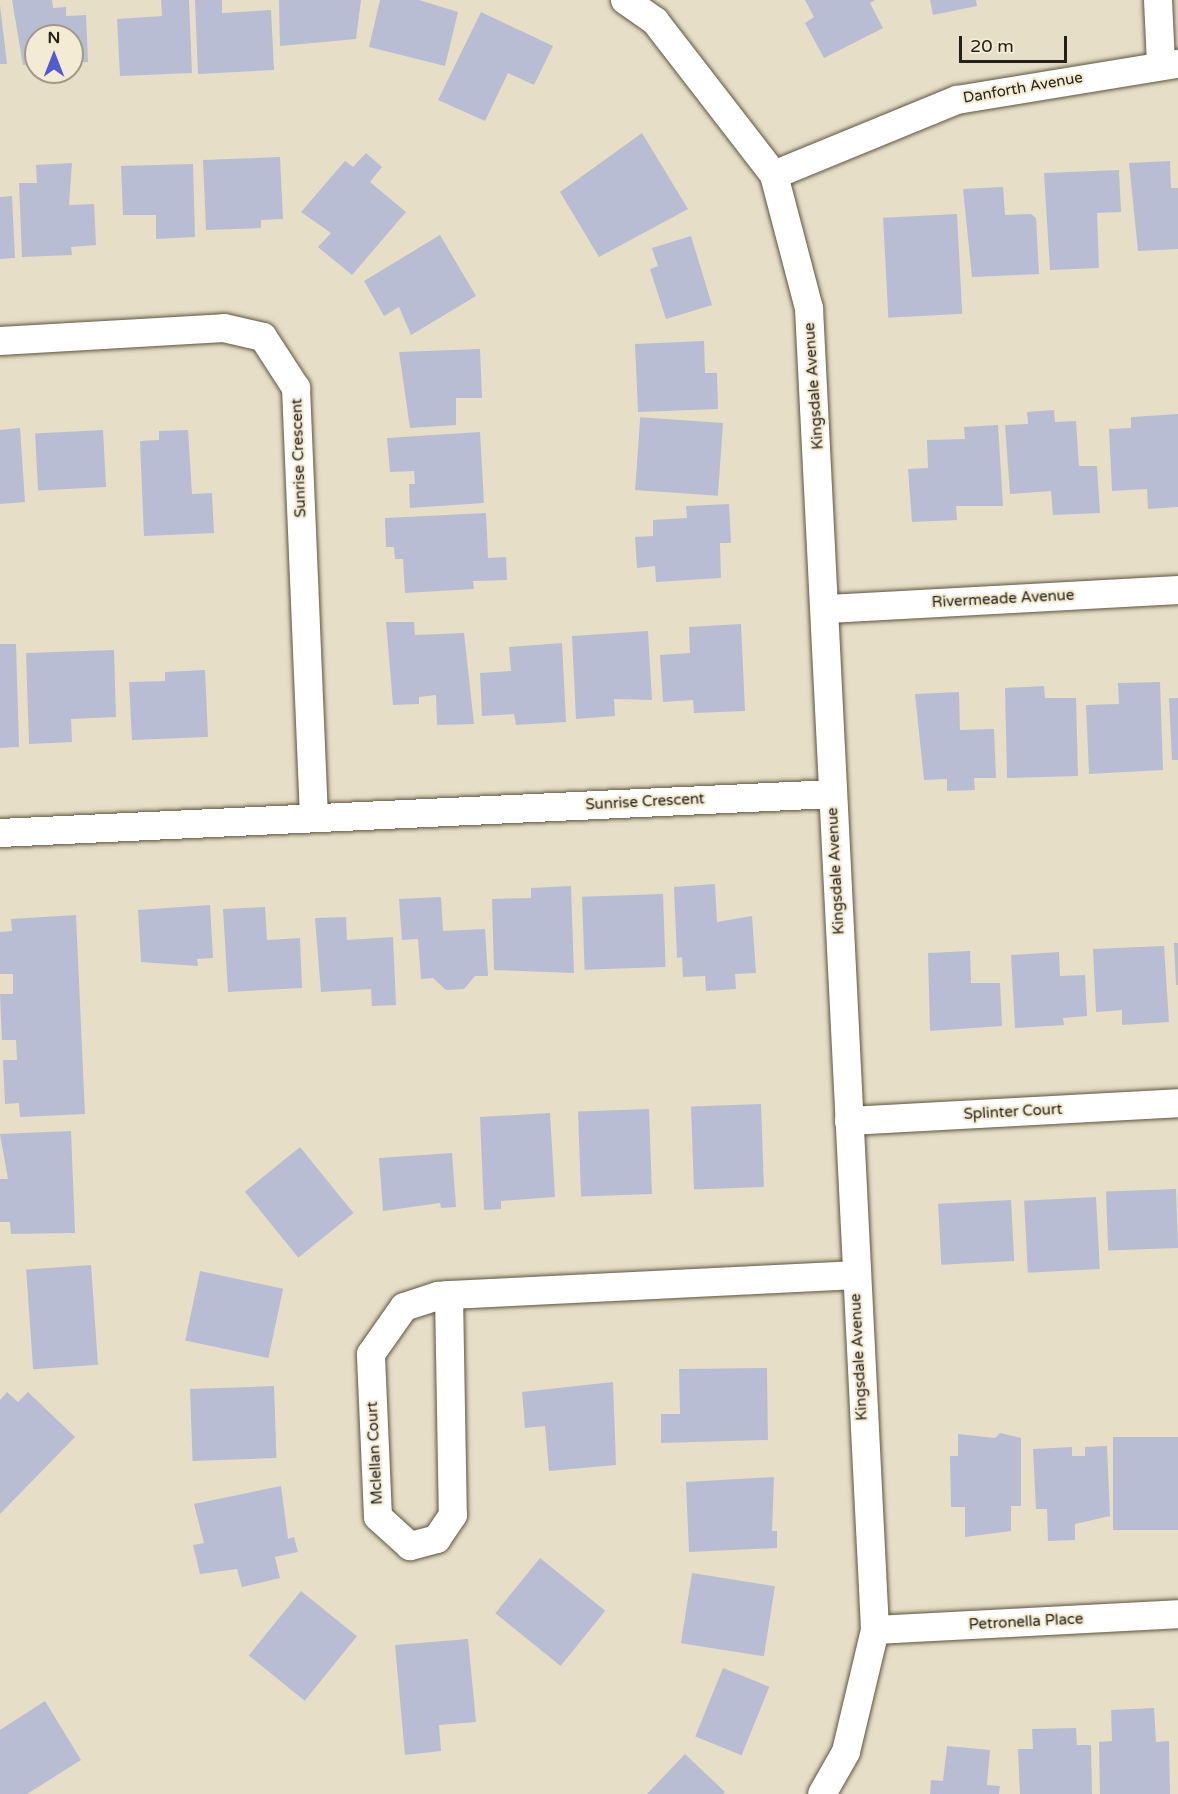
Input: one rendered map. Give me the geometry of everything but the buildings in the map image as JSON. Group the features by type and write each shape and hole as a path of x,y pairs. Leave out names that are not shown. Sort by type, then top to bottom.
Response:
{"street":[{"name":"Kingsdale Avenue","path":"625,0 655,21 774,175 809,308 828,609 832,794 849,1121 854,1275 875,1630 846,1752 822,1794"},
{"path":"1158,0 1169,64"},
{"name":"Danforth Avenue","path":"774,175 957,100 1169,64"},
{"name":"Sunrise Crescent","path":"0,341 224,328 263,337 296,388 314,817"},
{"name":"Rivermeade Avenue","path":"828,609 1178,590"},
{"name":"Sunrise Crescent","path":"0,833 832,794"},
{"name":"Splinter Court","path":"849,1121 1178,1103"},
{"name":"Mclellan Court","path":"449,1295 453,1515 437,1539 410,1546 378,1517 371,1354 404,1307 449,1295 854,1275"},
{"name":"Petronella Place","path":"875,1630 1178,1614"}]}
